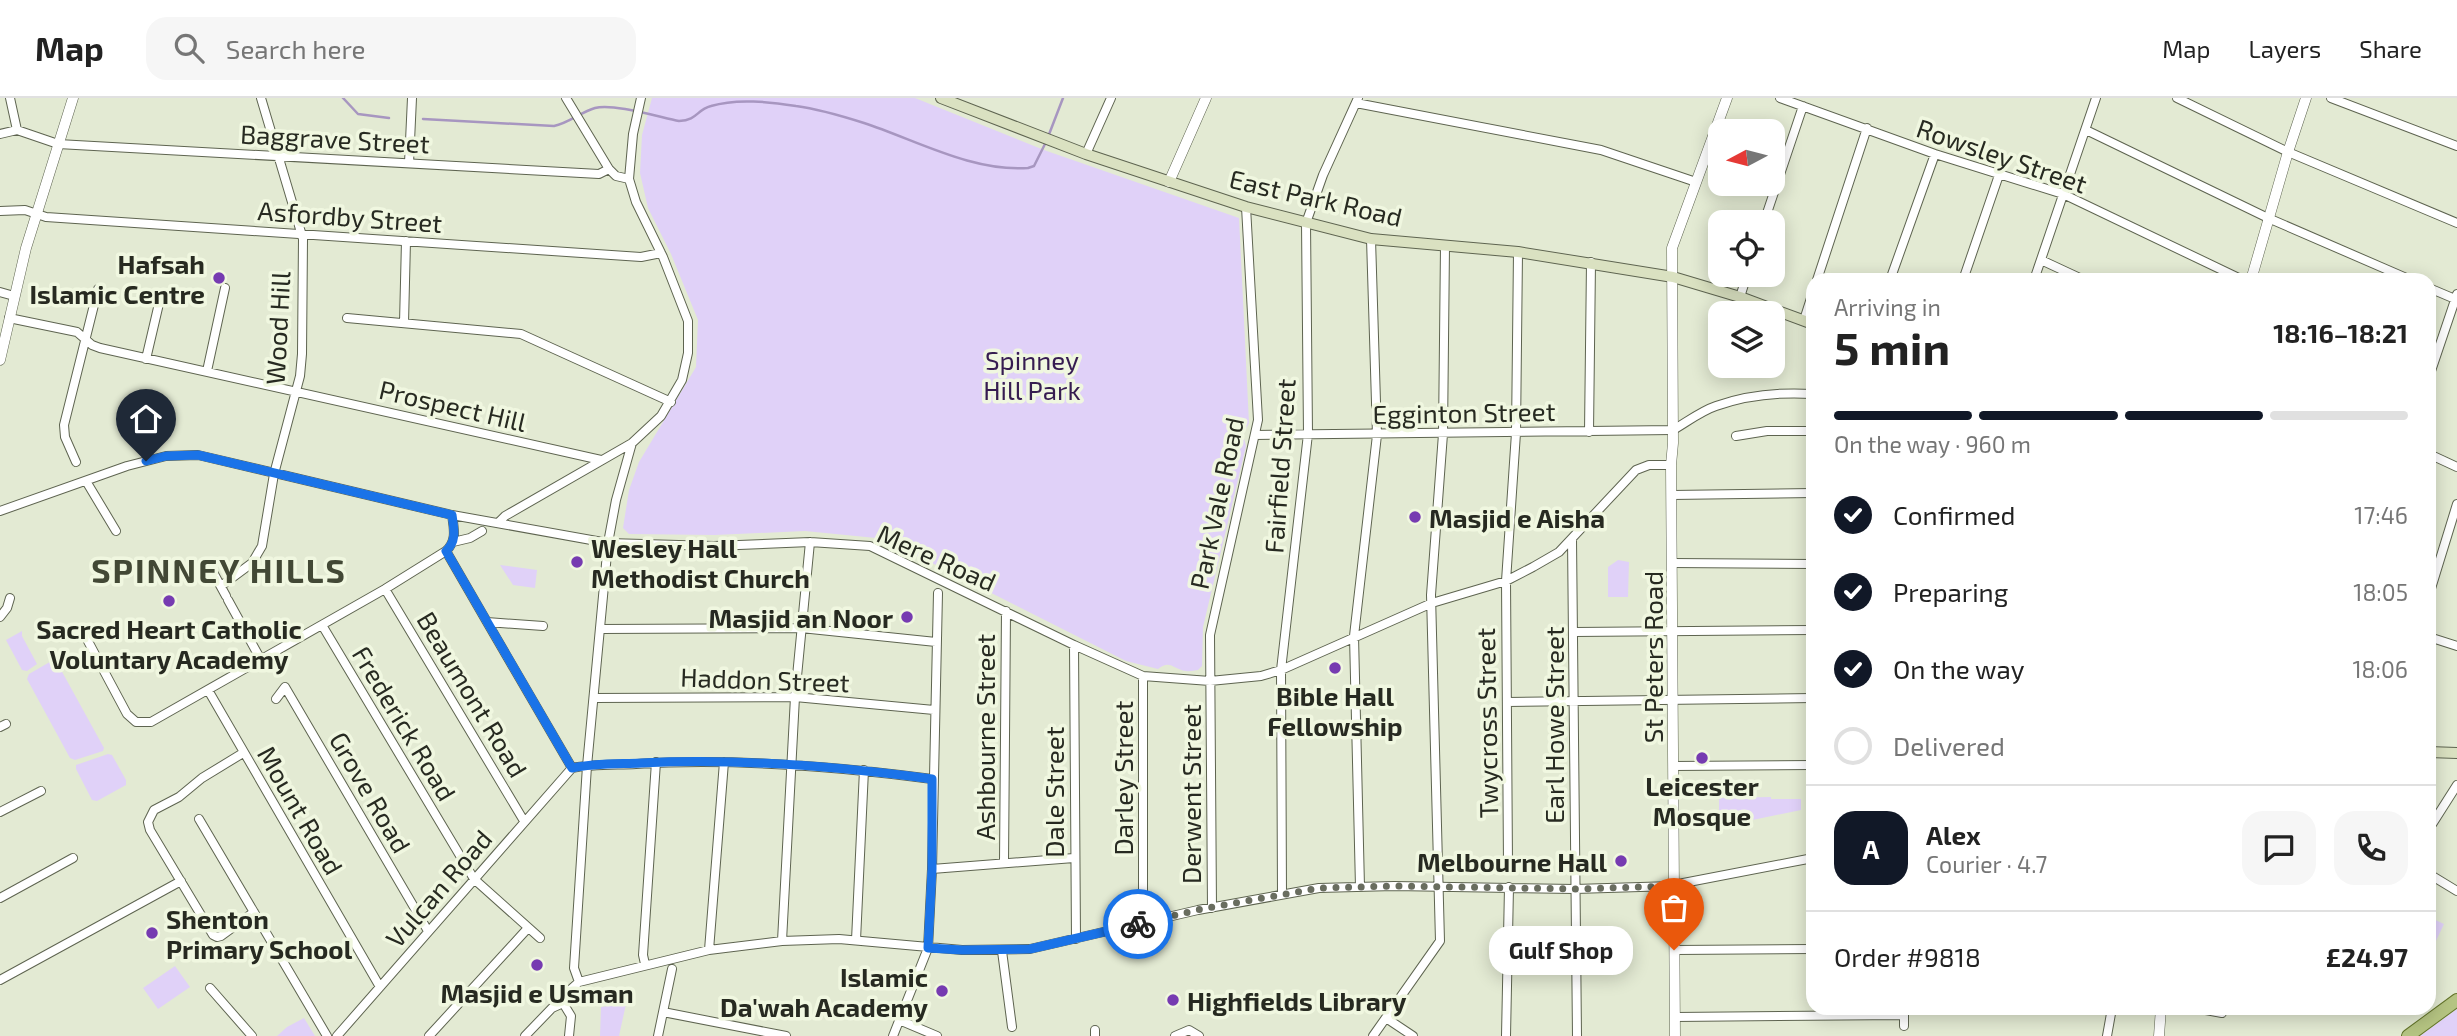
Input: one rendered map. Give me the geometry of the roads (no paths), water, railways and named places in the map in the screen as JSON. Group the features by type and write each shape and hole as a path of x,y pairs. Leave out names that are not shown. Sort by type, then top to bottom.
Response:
{"main road":[{"name":"East Park Road","path":"942,98 1086,154 1246,208 1371,239 1518,252 1673,277 1740,297 1806,321"},
{"path":"2436,752 2457,753"},
{"path":"2408,1036 2457,1000"}],"street":[{"path":"0,134 17,130 10,98"},
{"path":"0,360 36,213 74,98"},
{"name":"Wood Hill","path":"221,586 247,568 258,555 267,521 274,474 296,392 302,354 302,234 261,98"},
{"path":"410,163 412,98"},
{"path":"566,98 609,169 616,176 629,180"},
{"path":"1086,154 1111,98"},
{"path":"1169,182 1206,98"},
{"name":"St Peters Road","path":"1675,1036 1672,248 1727,98"},
{"name":"Rowsley Street","path":"1780,98 1935,154 2063,194 2229,273"},
{"path":"2036,273 2096,98"},
{"path":"2177,98 2191,101 2288,152 2457,223"},
{"path":"2252,273 2306,98"},
{"path":"2331,98 2457,146"},
{"path":"1306,223 1323,175 1357,101 1601,150 1696,182"},
{"path":"499,522 647,432 671,402 685,368 688,321 629,180 640,102"},
{"path":"1768,210 1803,106"},
{"path":"1819,273 1867,128"},
{"name":"Baggrave Street","path":"17,130 58,144 599,174 609,169"},
{"path":"2086,130 2268,218 2395,273"},
{"path":"1892,273 1935,154"},
{"path":"1965,273 1999,175"},
{"name":"Park Vale Road","path":"1210,681 1210,635 1258,420 1246,208"},
{"name":"Asfordby Street","path":"0,211 25,209 46,217 640,257 661,253"},
{"name":"Fairfield Street","path":"1282,894 1281,670 1308,434 1306,223"},
{"path":"1360,887 1354,636 1377,435 1371,239"},
{"path":"404,323 406,241"},
{"path":"1373,1036 1440,941 1432,603 1443,434 1445,246"},
{"name":"Twycross Street","path":"1508,863 1506,582 1516,433 1518,252"},
{"path":"2041,260 2069,273"},
{"path":"1589,432 1591,262"},
{"path":"1740,297 1743,287"},
{"path":"208,371 225,288"},
{"path":"76,462 65,437 64,425 97,289"},
{"path":"2436,290 2456,296 2436,355"},
{"path":"0,292 14,296"},
{"path":"146,359 161,295"},
{"name":"Prospect Hill","path":"9,318 77,332 100,348 601,460"},
{"path":"346,318 521,334 671,402"},
{"path":"1673,430 1714,406 1768,394 1806,394"},
{"name":"Egginton Street","path":"1255,435 1673,430"},
{"path":"1736,436 1768,431 1806,431"},
{"path":"579,982 574,968 587,766 608,543 616,500 632,443"},
{"name":"Mere Road","path":"0,511 127,466 181,454 222,460 452,515 608,543 714,546 810,542 870,546 1143,676 1210,681 1261,676 1281,670 1432,603 1506,582 1559,551 1636,470 1649,465 1671,465"},
{"path":"2436,457 2457,467"},
{"path":"86,481 116,531"},
{"path":"1672,495 1806,493"},
{"path":"2436,572 2457,504"},
{"path":"82,630 127,714 136,722 151,722 385,589 446,551 455,536 452,515"},
{"path":"453,542 470,538 482,530"},
{"name":"Earl Howe Street","path":"1572,539 1577,1036"},
{"path":"782,940 795,697 810,542"},
{"path":"446,551 572,768 656,762 724,762 864,770 932,779"},
{"path":"208,563 261,660"},
{"path":"1672,563 1806,564"},
{"name":"Beaumont Road","path":"385,589 524,821"},
{"path":"892,1036 928,948 938,593"},
{"path":"0,617 8,608 10,598"},
{"name":"Ashbourne Street","path":"1004,863 1006,611"},
{"path":"487,622 542,626"},
{"name":"Frederick Road","path":"322,625 474,878 540,939"},
{"path":"600,629 801,628 936,642"},
{"path":"1574,632 1806,629"},
{"path":"2436,639 2457,646"},
{"name":"Dale Street","path":"1074,645 1076,939"},
{"name":"Darley Street","path":"1143,676 1143,923"},
{"name":"Derwent Street","path":"1210,681 1212,908"},
{"name":"Grove Road","path":"276,699 285,687 428,932"},
{"name":"Mount Road","path":"208,690 380,987"},
{"name":"Haddon Street","path":"594,698 795,697 934,710"},
{"path":"1507,702 1806,698"},
{"path":"243,753 202,778 149,817 150,830 216,937 254,912"},
{"path":"645,964 643,955 656,762"},
{"path":"709,950 724,762"},
{"path":"1673,766 1806,765"},
{"name":"Vulcan Road","path":"337,1036 572,768"},
{"path":"856,940 864,770"},
{"path":"2436,818 2457,785"},
{"path":"0,812 41,790"},
{"path":"199,819 327,1036"},
{"path":"0,898 73,858"},
{"path":"932,869 1074,858"},
{"path":"525,1036 552,1009 564,1003 570,990 579,982 709,950 782,940 856,940 928,948 1002,951 1030,949 1212,908 1319,888 1576,889 1673,885 1806,859"},
{"path":"2436,878 2457,891"},
{"path":"0,980 181,881"},
{"path":"1506,1036 1509,887"},
{"path":"429,1036 528,928"},
{"path":"1674,950 1806,949"},
{"path":"1002,951 1012,1027"},
{"path":"658,1036 672,970"},
{"path":"210,988 252,1036"},
{"path":"564,1003 570,1016 569,1036"},
{"path":"663,1012 786,1036"},
{"path":"1675,1017 1806,1014"},
{"path":"1904,1015 1904,1026"},
{"path":"2107,1036 2111,1015"},
{"path":"2159,1036 2160,1015"},
{"path":"1386,1018 1413,1036"},
{"path":"899,1020 937,1036"},
{"path":"1175,1036 1189,1030 1199,1036"}],"waterway":[{"path":"343,98 358,114 389,118"},
{"path":"1048,137 1063,98"},
{"path":"423,119 554,126 603,107 679,121 690,119 711,106 754,101 830,113 986,165 1007,168 1034,166 1045,144"}],"place":[{"name":"Hafsah Islamic Centre","path":"219,278"},
{"name":"Masjid e Aisha","path":"1415,517"},
{"name":"Wesley Hall Methodist Church","path":"577,562"},
{"name":"Sacred Heart Catholic Voluntary Academy","path":"169,601"},
{"name":"Masjid an Noor","path":"907,617"},
{"name":"Bible Hall Fellowship","path":"1335,668"},
{"name":"Leicester Mosque","path":"1702,758"},
{"name":"Melbourne Hall","path":"1621,861"},
{"name":"Shenton Primary School","path":"152,933"},
{"name":"Gulf Shop","path":"1674,950"},
{"name":"Masjid e Usman","path":"537,965"},
{"name":"Islamic Da'wah Academy","path":"942,991"},
{"name":"Highfields Library","path":"1173,1000"}],"district":[{"name":"SPINNEY HILLS","path":"219,570"}],"park label":[{"name":"Spinney Hill Park","path":"1032,374"}]}
